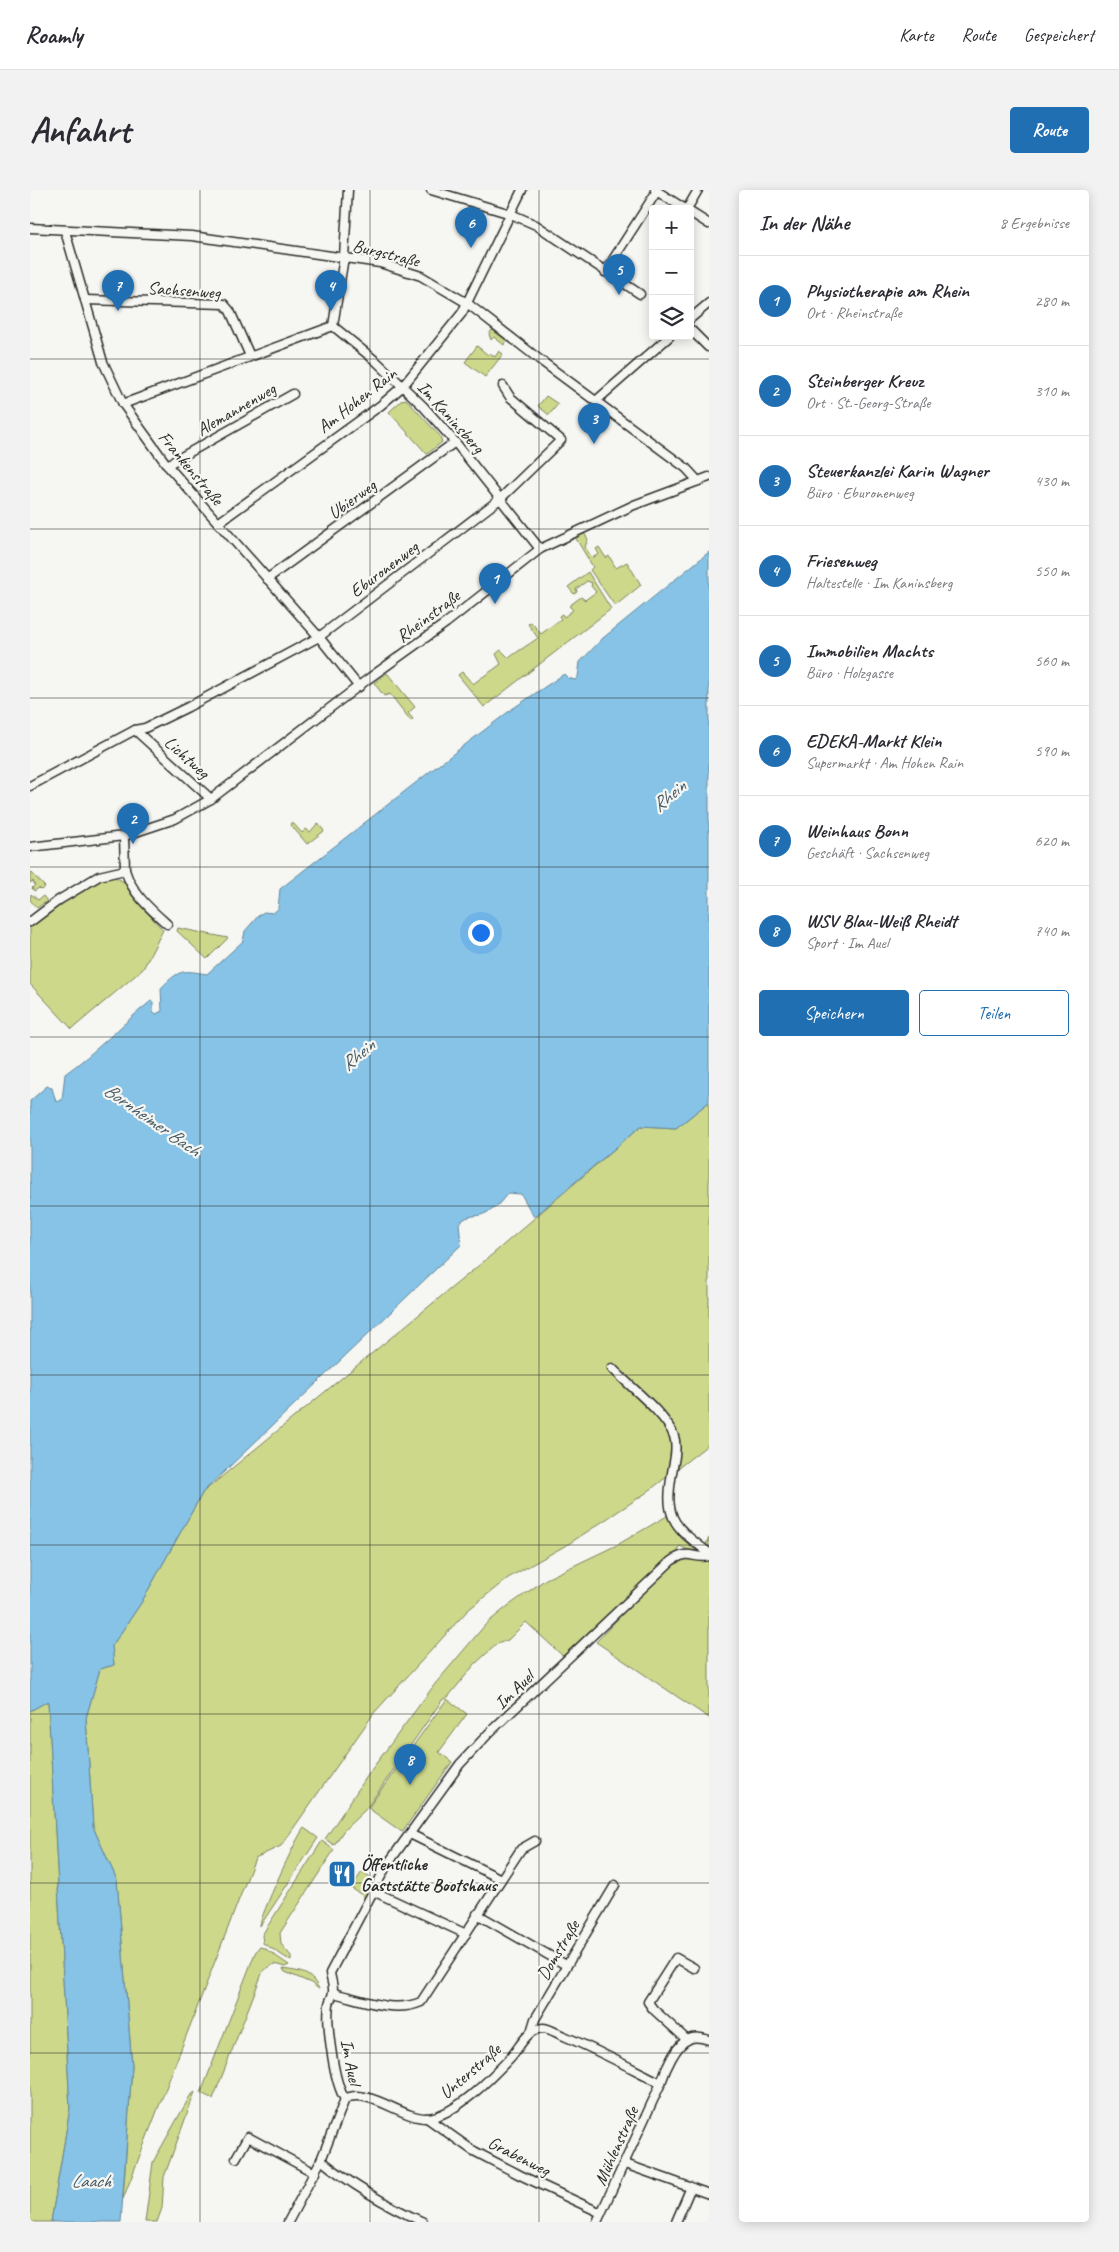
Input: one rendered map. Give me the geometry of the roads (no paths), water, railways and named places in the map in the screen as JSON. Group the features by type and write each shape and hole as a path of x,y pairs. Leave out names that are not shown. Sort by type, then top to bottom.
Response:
{"street":[{"path":"123,404 333,326 344,258 348,190"},
{"path":"431,190 511,214 536,225 640,294"},
{"name":"Am Hohen Rain","path":"218,523 403,386 462,313 522,190"},
{"path":"605,272 656,190 680,205"},
{"path":"689,205 698,190"},
{"path":"694,215 709,224"},
{"name":"Burgstraße","path":"30,228 183,235 380,263 413,274 445,289 466,302 540,360 597,400 686,468 698,481"},
{"name":"Frankenstraße","path":"65,231 103,362 123,404 168,465 319,637 359,686"},
{"name":"Sachsenweg","path":"85,300 224,304 230,310 250,356"},
{"path":"694,316 709,303"},
{"name":"Im Kaninsberg","path":"333,326 403,386 455,442 540,549"},
{"path":"694,333 708,347"},
{"path":"597,400 665,340"},
{"name":"Eburonenweg","path":"135,730 145,728 188,707 319,637 500,498 561,440 510,397 503,386"},
{"name":"Alemannenweg","path":"168,465 293,394"},
{"name":"Ubierweg","path":"267,580 455,442"},
{"name":"Rheinstraße","path":"211,799 359,686 446,623 540,549 634,505 709,478"},
{"path":"30,786 135,730"},
{"name":"Lichtweg","path":"30,847 124,836 175,819 211,799 135,730"},
{"path":"124,836 125,870 131,887 147,906 167,924"},
{"path":"30,922 59,900 99,876 125,870"},
{"path":"612,1368 664,1420 674,1437 675,1459 668,1494 669,1511 684,1534 709,1555"},
{"name":"Im Auel","path":"345,2100 338,2087 333,2061 329,2004 332,1993 330,1974 387,1866 465,1759 657,1573 681,1554 690,1554 703,1558 709,1555"},
{"path":"410,1834 501,1880"},
{"path":"332,1993 390,2006 408,2008 421,2002 521,1849 535,1842"},
{"name":"Domstraße","path":"530,2032 535,2019 566,1965 615,1885"},
{"path":"373,1891 466,1934"},
{"path":"477,1914 566,1965"},
{"path":"687,2040 653,2009 648,2002 676,1958 694,1968"},
{"path":"530,2032 544,2028 586,2045 661,2083 666,2068 687,2040 695,2038 709,2040"},
{"name":"Unterstraße","path":"427,2118 445,2112 473,2094 510,2057 530,2032"},
{"name":"Mühlenstraße","path":"597,2222 661,2083"},
{"path":"288,2222 315,2174 345,2100 352,2095 359,2095 397,2110 427,2118"},
{"name":"Grabenweg","path":"427,2118 480,2154 601,2213"},
{"path":"236,2158 248,2137 315,2174"},
{"path":"321,2160 370,2196 423,2222"},
{"path":"625,2164 709,2194"},
{"path":"676,2222 691,2187"}],"water":[{"path":"709,552 709,1102 676,1128 641,1126 534,1217 521,1194 508,1193 491,1210 484,1214 467,1218 459,1223 461,1245 203,1492 141,1603 112,1646 114,1665 100,1669 86,1718 93,1827 117,1880 132,2066 121,2222 51,2222 70,2108 48,1701 30,1711 30,1101 47,1086 52,1088 56,1102 62,1100 65,1074 151,1001 153,1002 153,1011 156,1014 162,1011 161,988 173,977 182,972 207,974 243,941 245,931 259,915 264,912 273,913 278,909 280,889 512,709 564,674 568,678 575,680 578,677 580,662 603,638"}],"place":[{"name":"EDEKA-Markt Klein","path":"471,248"},
{"name":"Immobilien Machts","path":"619,295"},
{"name":"Weinhaus Bonn","path":"118,311"},
{"name":"Friesenweg","path":"331,311"},
{"name":"Steuerkanzlei Karin Wagner","path":"594,444"},
{"name":"Physiotherapie am Rhein","path":"495,604"},
{"name":"Steinberger Kreuz","path":"133,844"},
{"name":"WSV Blau-Weiß Rheidt","path":"410,1785"},
{"name":"Öffentliche Gaststätte Bootshaus","path":"342,1874"}],"water label":[{"name":"Rhein","path":"669,796"},
{"name":"Rhein","path":"358,1055"},
{"name":"Bornheimer Bach","path":"152,1120"},
{"name":"Laach","path":"91,2181"}]}
